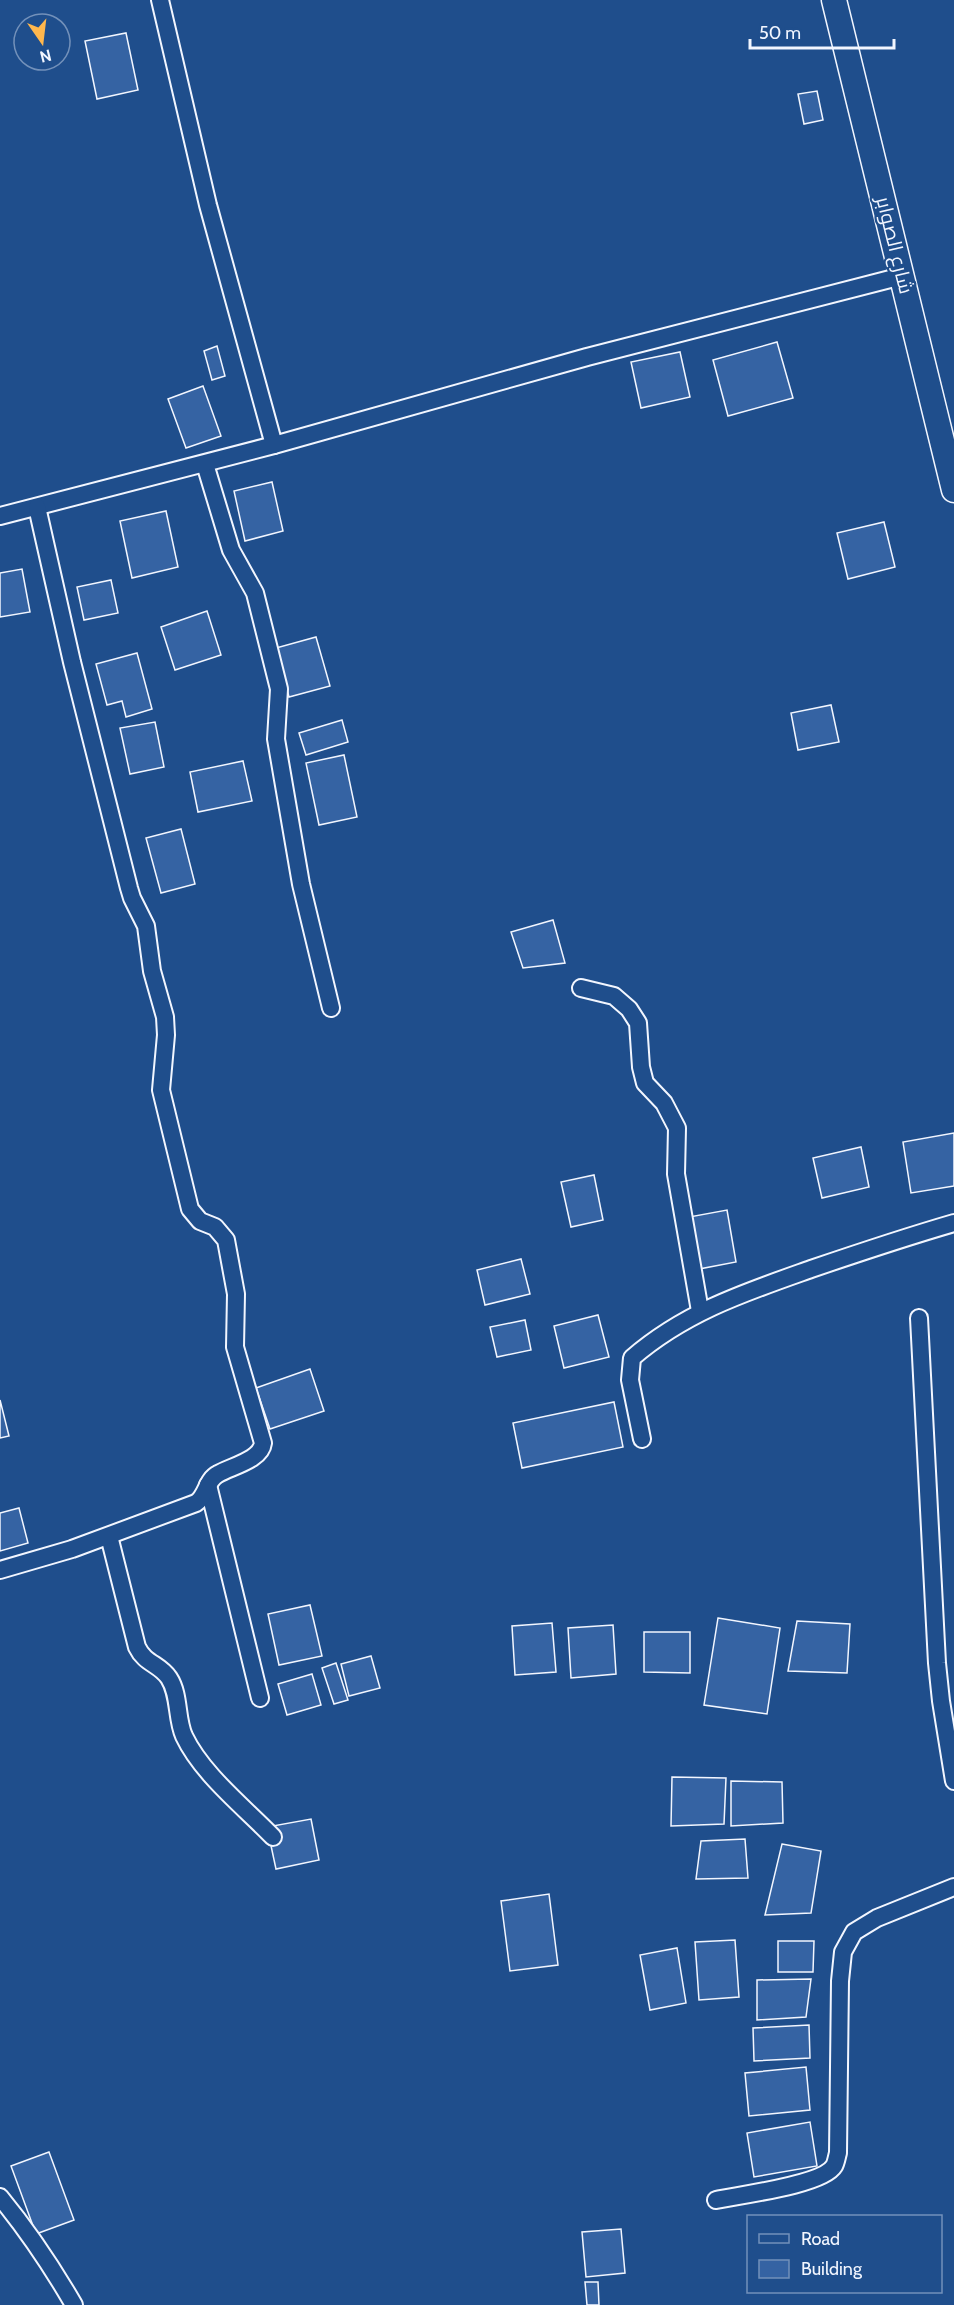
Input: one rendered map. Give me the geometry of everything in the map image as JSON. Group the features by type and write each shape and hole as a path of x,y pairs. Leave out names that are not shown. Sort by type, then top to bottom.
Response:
{"street":[{"path":"159,0 208,205 274,445"},
{"name":"شارع الصوابر","path":"834,0 954,490"},
{"path":"0,516 205,464 587,357 903,276"},
{"path":"205,464 227,540 255,593 279,689 276,740 301,884 331,1008"},
{"path":"0,1570 109,1536 196,1503 203,1497 215,1475 257,1455 263,1448 235,1347 237,1312 234,1276 226,1240 215,1227 200,1221 190,1209 162,1102 161,1077 166,1035 165,1017 152,970 146,926 129,888 72,662 37,507"},
{"path":"581,988 614,996 629,1009 638,1023 641,1067 645,1083 664,1103 677,1128 676,1174 700,1311"},
{"path":"642,1439 630,1380 632,1358 652,1340 700,1311 761,1287 895,1240 954,1223"},
{"path":"919,1318 937,1664 954,1781"},
{"path":"208,1485 260,1698"},
{"path":"109,1536 137,1647 146,1660 168,1676 173,1685 184,1735 206,1768 273,1837"},
{"path":"716,2200 795,2184 820,2177 834,2167 838,2152 840,1981 843,1952 854,1932 954,1887"},
{"path":"0,2198 55,2271 74,2305"}],"building":[{"path":"126,33 138,90 97,99 85,41"},
{"path":"817,91 823,120 804,124 798,94"},
{"path":"777,342 793,398 728,416 713,360"},
{"path":"217,346 225,376 212,380 204,351"},
{"path":"680,352 690,397 641,408 631,362"},
{"path":"203,386 221,436 186,448 168,399"},
{"path":"272,482 283,531 245,541 234,491"},
{"path":"166,511 178,567 132,578 120,521"},
{"path":"884,522 895,567 848,579 837,533"},
{"path":"22,569 30,612 0,617 0,573"},
{"path":"111,580 118,613 84,620 77,587"},
{"path":"207,611 221,655 175,670 161,627"},
{"path":"316,637 330,686 289,697 276,648"},
{"path":"137,653 152,709 126,717 122,701 107,705 96,664"},
{"path":"831,705 839,742 798,750 791,713"},
{"path":"342,720 348,742 306,755 299,733"},
{"path":"155,722 164,767 130,774 120,728"},
{"path":"344,755 357,817 319,825 306,763"},
{"path":"243,761 252,801 198,812 190,772"},
{"path":"181,829 195,884 161,893 146,838"},
{"path":"553,920 565,963 523,968 511,932"},
{"path":"954,1133 954,1186 911,1193 903,1142"},
{"path":"861,1147 869,1187 822,1198 813,1158"},
{"path":"594,1175 603,1220 571,1227 561,1182"},
{"path":"727,1210 736,1262 699,1269 689,1217"},
{"path":"521,1259 530,1294 485,1305 477,1270"},
{"path":"598,1315 609,1357 564,1368 554,1326"},
{"path":"525,1320 531,1350 497,1357 490,1327"},
{"path":"310,1369 324,1411 270,1429 256,1388"},
{"path":"0,1400 9,1436 0,1438"},
{"path":"614,1402 623,1447 522,1468 513,1423"},
{"path":"19,1508 28,1543 0,1551 0,1513"},
{"path":"310,1605 322,1656 279,1665 268,1614"},
{"path":"718,1618 780,1628 767,1714 704,1705"},
{"path":"797,1621 850,1624 847,1673 788,1671"},
{"path":"552,1623 556,1672 515,1675 512,1626"},
{"path":"613,1625 616,1674 571,1678 568,1628"},
{"path":"644,1632 690,1632 690,1673 644,1672"},
{"path":"371,1656 380,1688 349,1696 341,1664"},
{"path":"336,1663 348,1700 334,1704 322,1668"},
{"path":"312,1674 321,1705 287,1715 278,1684"},
{"path":"672,1777 726,1778 724,1824 671,1826"},
{"path":"731,1781 782,1782 783,1823 731,1826"},
{"path":"311,1819 319,1860 276,1869 267,1827"},
{"path":"745,1839 748,1878 696,1879 701,1841"},
{"path":"782,1844 821,1851 811,1913 765,1915"},
{"path":"549,1894 558,1965 510,1971 501,1901"},
{"path":"735,1940 739,1997 699,2000 695,1942"},
{"path":"778,1941 814,1941 813,1972 778,1972"},
{"path":"677,1948 686,2003 650,2010 640,1955"},
{"path":"811,1979 806,2017 757,2020 757,1980"},
{"path":"809,2025 810,2058 754,2061 753,2028"},
{"path":"806,2067 810,2110 749,2116 745,2073"},
{"path":"810,2122 817,2166 754,2177 747,2133"},
{"path":"49,2152 74,2220 36,2234 11,2166"},
{"path":"621,2229 625,2273 586,2277 582,2232"},
{"path":"585,2282 598,2282 599,2305 587,2305"}]}
